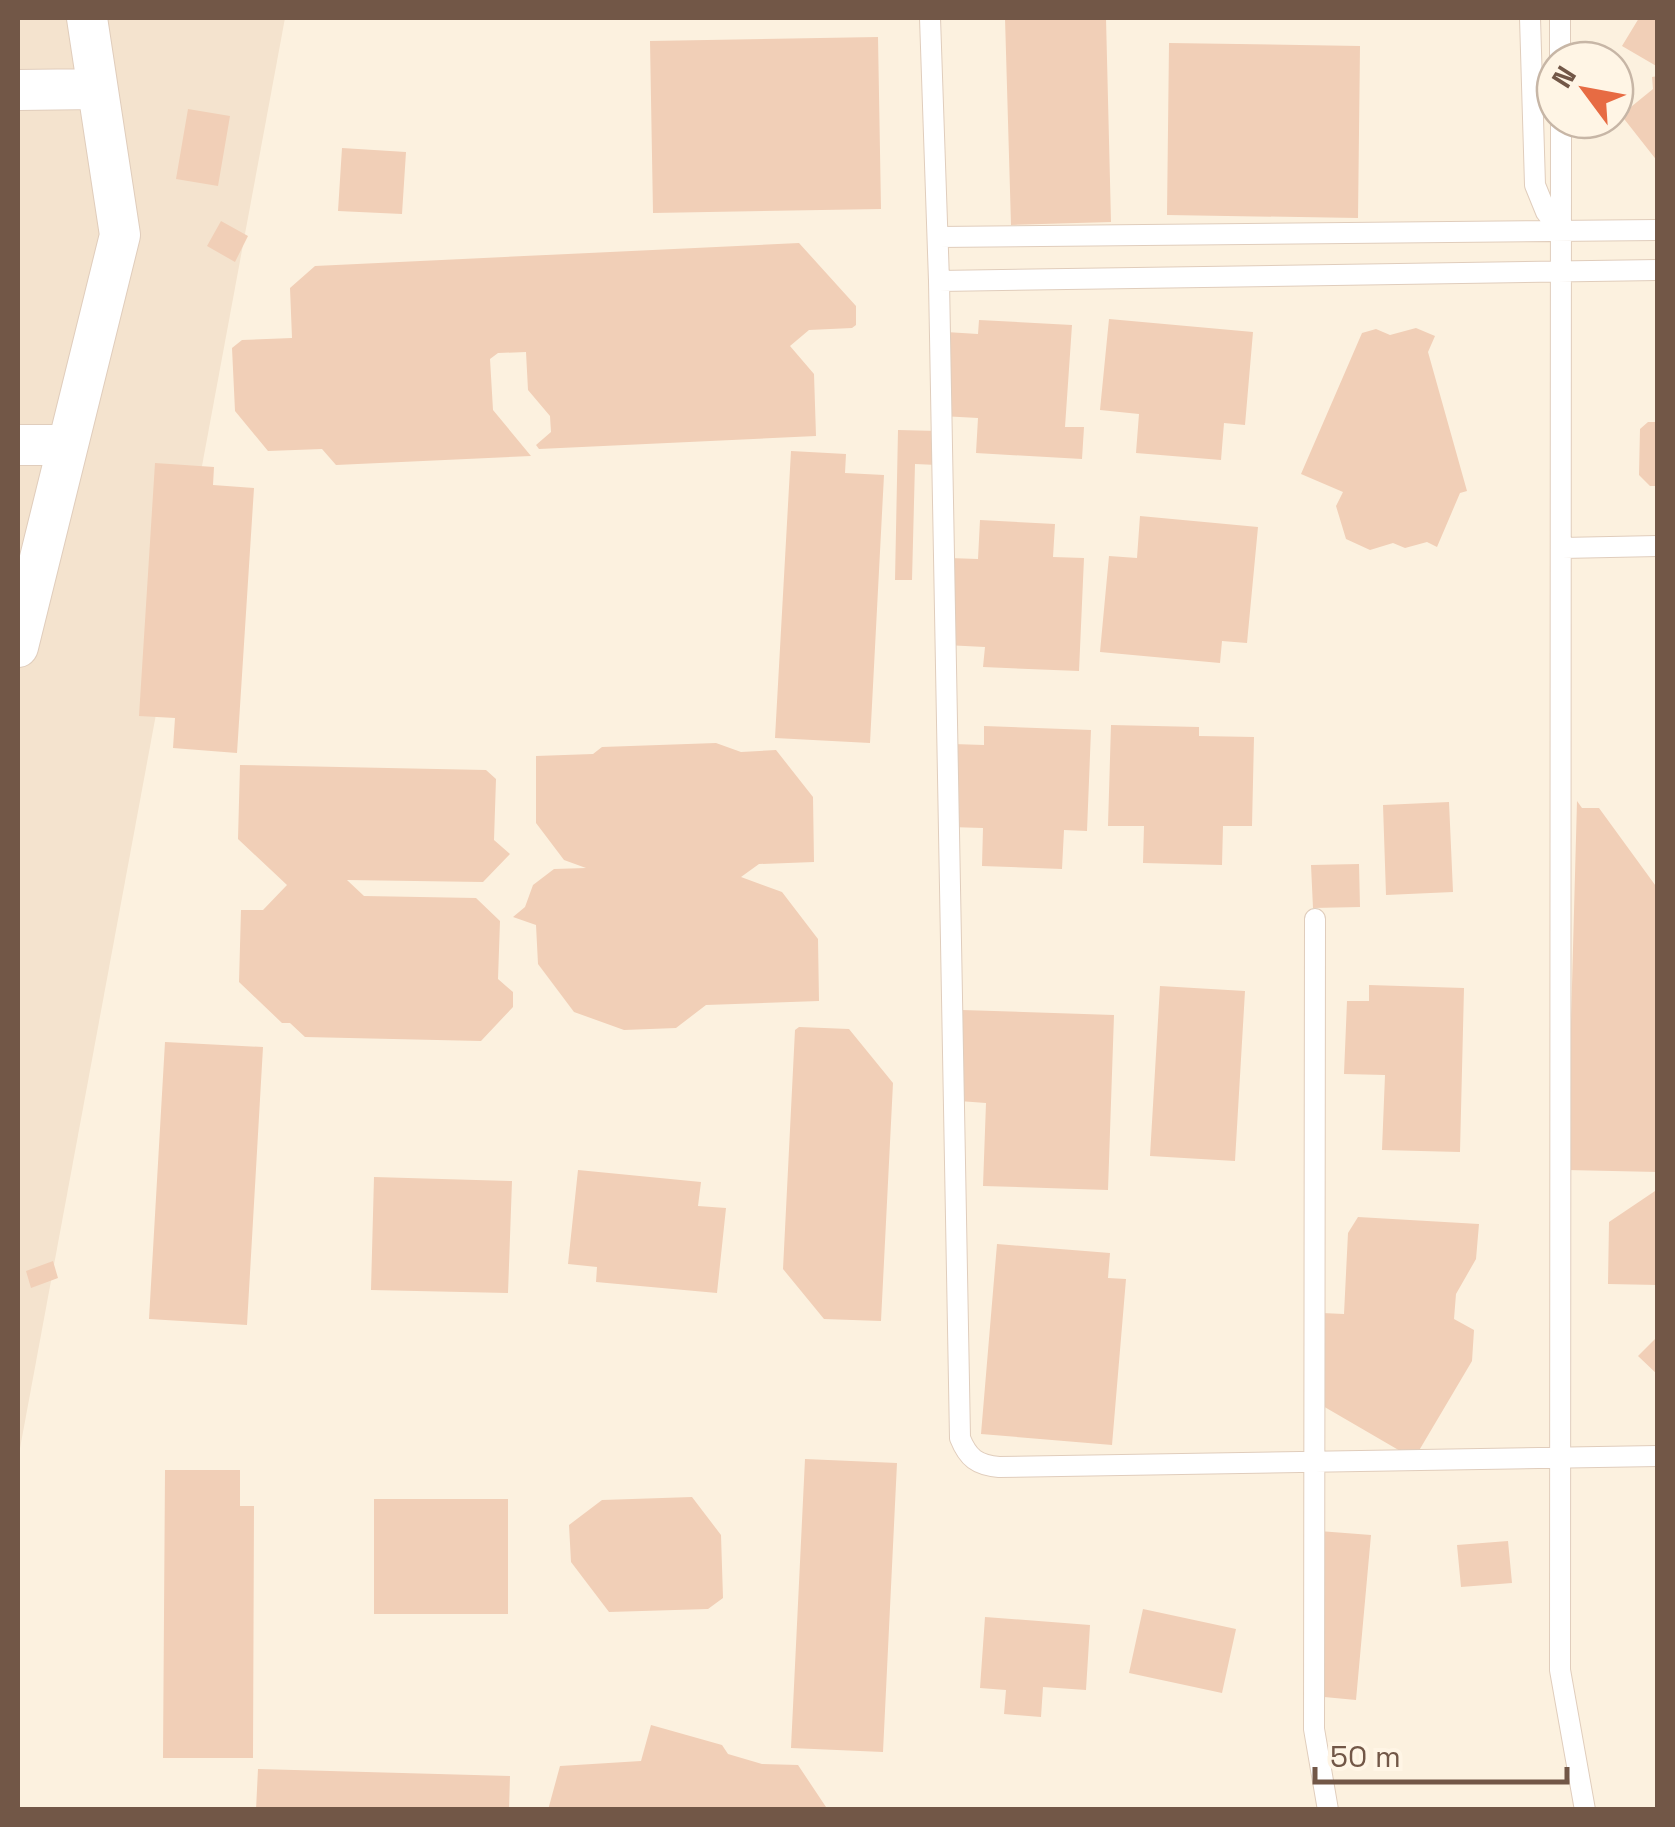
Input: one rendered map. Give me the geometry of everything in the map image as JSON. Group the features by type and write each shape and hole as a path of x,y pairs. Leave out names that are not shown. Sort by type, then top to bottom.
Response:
{"street":[{"path":"18,647 120,235 87,18"},
{"path":"18,90 97,89"},
{"path":"18,446 68,445"}],"lane":[{"path":"930,18 939,281 960,1438 966,1454 981,1465 998,1466 1658,1456"},
{"path":"1530,18 1536,185 1546,212 1562,232"},
{"path":"1561,140 1560,1670 1585,1810"},
{"path":"938,237 1658,230"},
{"path":"939,281 1658,270"},
{"path":"1562,548 1658,546"},
{"path":"1315,919 1314,1729 1328,1810"}],"shaded area":[{"path":"18,18 285,18 18,1459"}],"building":[{"path":"1005,18 1106,18 1111,222 1011,225"},
{"path":"1639,18 1658,18 1658,67 1635,54 1635,40 1626,40"},
{"path":"878,37 881,209 653,213 650,41"},
{"path":"1169,43 1360,46 1358,218 1167,215"},
{"path":"1658,76 1658,162 1635,133 1635,104 1653,89 1652,77"},
{"path":"188,109 230,116 218,186 176,179"},
{"path":"342,148 406,152 402,214 338,211"},
{"path":"221,221 248,236 235,262 207,246"},
{"path":"799,243 856,306 856,325 852,328 809,330 790,346 814,374 816,436 539,449 536,445 551,432 550,416 528,390 526,352 498,353 490,359 493,410 531,456 336,465 322,449 268,451 235,411 232,348 242,340 292,338 290,288 315,266"},
{"path":"1109,319 1253,332 1245,425 1224,423 1221,460 1136,453 1139,414 1100,410"},
{"path":"979,320 1072,325 1065,427 1084,427 1082,459 976,453 978,418 941,416 946,332 978,334"},
{"path":"1416,328 1435,336 1428,352 1467,491 1460,493 1437,547 1427,542 1405,548 1393,543 1370,550 1346,539 1336,506 1343,492 1301,474 1362,333 1376,329 1390,335"},
{"path":"1648,422 1658,422 1658,486 1650,486 1639,475 1640,429"},
{"path":"898,430 938,431 937,465 915,464 912,580 895,580"},
{"path":"791,451 846,454 845,473 884,475 870,743 775,738"},
{"path":"155,463 214,467 213,485 254,488 237,753 173,748 175,718 139,716"},
{"path":"1140,516 1258,527 1247,643 1222,641 1220,663 1100,652 1109,556 1137,558"},
{"path":"980,520 1055,524 1053,557 1084,558 1079,671 983,667 985,647 945,645 949,558 978,559"},
{"path":"1111,725 1199,727 1199,736 1254,737 1252,826 1223,826 1222,865 1143,863 1144,826 1108,826"},
{"path":"984,726 1091,730 1087,831 1064,830 1062,869 982,866 983,828 950,827 953,744 984,745"},
{"path":"716,743 741,752 776,750 813,797 814,862 759,864 741,877 782,892 818,939 819,1001 706,1005 676,1028 624,1030 574,1012 538,964 536,925 513,917 525,907 533,885 554,869 586,868 564,860 536,823 536,756 593,754 602,747"},
{"path":"240,765 486,770 496,779 494,840 510,854 483,882 347,880 364,896 476,898 500,921 498,979 513,992 513,1007 481,1041 305,1037 290,1023 282,1023 239,982 241,910 263,910 287,885 238,839"},
{"path":"1577,801 1582,808 1599,808 1658,889 1658,1172 1567,1170"},
{"path":"1449,802 1453,892 1386,895 1383,805"},
{"path":"1359,864 1360,907 1313,908 1311,865"},
{"path":"1369,985 1464,988 1460,1152 1382,1150 1385,1075 1344,1074 1347,1001 1369,1001"},
{"path":"1160,986 1245,991 1235,1161 1150,1156"},
{"path":"962,1010 1114,1015 1108,1190 983,1186 986,1103 959,1101"},
{"path":"849,1029 893,1083 881,1321 824,1319 783,1269 795,1030"},
{"path":"165,1042 263,1047 247,1325 149,1319"},
{"path":"578,1170 701,1182 698,1206 726,1208 717,1293 596,1282 597,1267 568,1264"},
{"path":"374,1177 512,1181 508,1293 371,1290"},
{"path":"1658,1189 1658,1285 1608,1284 1609,1222"},
{"path":"1358,1217 1479,1224 1476,1259 1456,1294 1454,1319 1474,1330 1472,1361 1414,1459 1316,1402 1322,1313 1344,1314 1348,1233"},
{"path":"997,1244 1110,1253 1108,1278 1126,1279 1112,1445 981,1434"},
{"path":"53,1261 58,1278 31,1288 26,1271"},
{"path":"1658,1336 1658,1375 1638,1356"},
{"path":"805,1459 897,1463 883,1752 791,1748"},
{"path":"165,1470 240,1470 240,1506 254,1506 253,1758 163,1758"},
{"path":"692,1497 721,1535 723,1598 708,1609 609,1612 571,1562 569,1525 602,1500"},
{"path":"374,1499 508,1499 508,1614 374,1614"},
{"path":"1319,1531 1371,1535 1356,1700 1303,1695"},
{"path":"1508,1541 1512,1583 1461,1587 1457,1545"},
{"path":"1143,1609 1236,1629 1222,1693 1129,1673"},
{"path":"985,1617 1090,1625 1086,1690 1043,1687 1041,1717 1004,1714 1006,1690 980,1688"},
{"path":"651,1725 722,1745 728,1754 762,1764 798,1765 828,1810 548,1810 560,1766 641,1761"},
{"path":"258,1769 510,1776 509,1810 256,1810"}]}
